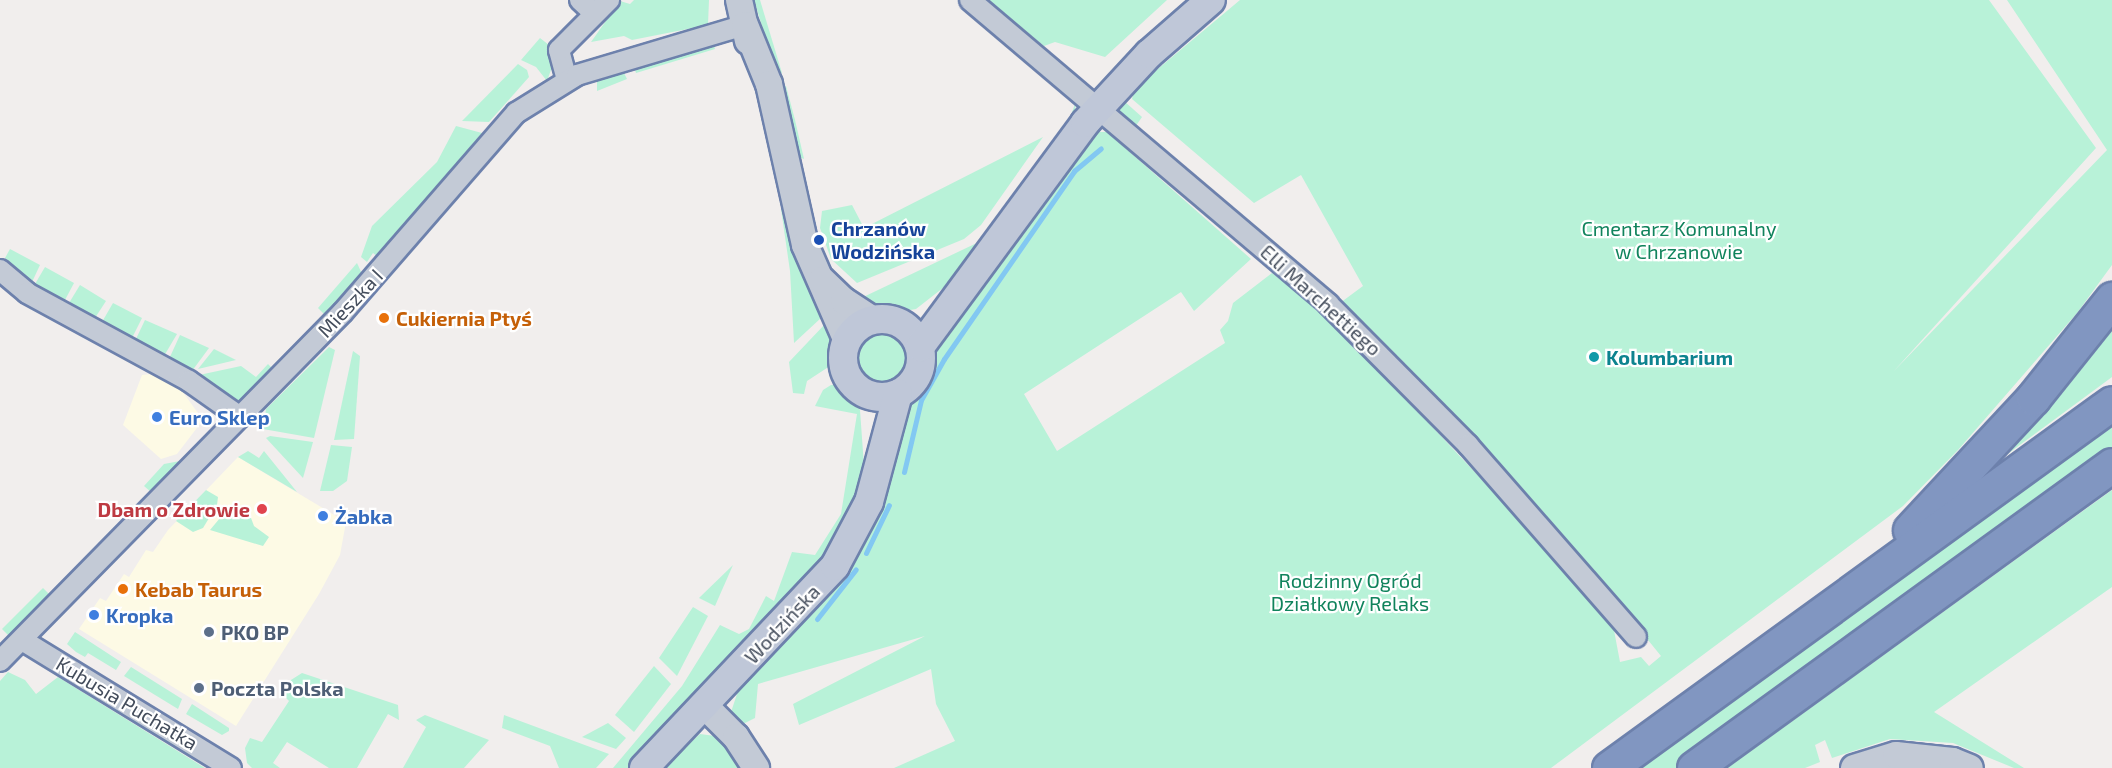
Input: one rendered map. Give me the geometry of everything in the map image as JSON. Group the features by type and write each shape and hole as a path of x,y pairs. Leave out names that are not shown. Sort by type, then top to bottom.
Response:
{"highway":[{"path":"1836,603 1966,474 2033,398 2112,299"},
{"path":"1610,768 2112,403"},
{"path":"1694,768 2112,465"}],"main road":[{"path":"967,284 886,321 857,327 847,341 843,356 845,371 855,386 869,394 897,394 917,374 920,347 967,284 1098,108 1154,50 1211,0"},
{"path":"886,321 914,335 920,347"},
{"name":"Wodzińska","path":"869,394 880,461"},
{"name":"Wodzińska","path":"644,768 835,566 864,515 897,394"}],"street":[{"path":"740,0 754,69 775,122 815,273 847,341"},
{"name":"Elli Marchettiego","path":"970,0 1328,304 1388,361 1537,521 1636,637"},
{"path":"567,80 559,50 595,4"},
{"name":"Mieszka I","path":"0,661 343,312 502,126 567,80 600,66 746,25"},
{"path":"0,270 27,293 180,376 240,417"},
{"path":"815,273 844,301 886,321"},
{"name":"Kubusia Puchatka","path":"22,640 231,768"},
{"path":"704,705 736,737 756,768"},
{"path":"1854,768 1896,755 1953,761 1970,768"}],"shaded area":[{"name":"Euro Sklep","path":"152,374 182,391 203,420 177,454 161,459 123,425 142,375"},
{"path":"238,457 346,522 340,555 319,594 236,726 79,629 100,598 106,601 124,574 129,577 146,550 153,552 168,530"}],"green space":[{"path":"634,0 709,0 708,25 632,40 624,36 591,42 620,1 630,4"},
{"path":"754,0 760,0 782,73 777,74"},
{"path":"987,0 1167,0 1105,57 1055,42 1044,46"},
{"path":"1240,0 1989,0 2096,148 1893,372 2107,150 2007,0 2112,0 2112,265 2077,313 1958,450 1903,506 1551,768 894,768 955,741 936,704 931,669 799,725 793,704 925,636 758,684 755,718 739,726 731,712 739,688 802,624 837,582 902,406 925,379 931,349 1086,137 1097,132 1107,132 1251,259 1194,311 1181,292 1024,394 1057,451 1225,343 1220,330 1228,321 1233,303 1272,273 1316,307 1380,371 1590,595 1613,625 1620,662 1641,657 1649,666 1661,656 1591,570 1340,303 1363,286 1301,175 1254,203 1132,99 1134,91 1147,78"},
{"path":"540,38 549,45 552,67 547,81 536,67 521,60"},
{"path":"713,42 715,49 636,73 634,67"},
{"path":"518,64 527,70 529,77 489,122 462,121"},
{"path":"623,71 627,79 597,91 597,78"},
{"path":"786,86 804,159 794,155 778,88"},
{"path":"1076,101 1074,121 999,226 957,277 916,309 898,312 866,307 857,300 981,241 1070,118"},
{"path":"1124,101 1142,117 1133,130 1118,112 1117,106"},
{"path":"456,126 482,133 378,257 373,253 367,262 361,257 372,226 437,162"},
{"path":"1043,137 981,225 964,239 857,283 831,259 820,228 822,211 852,205 864,228"},
{"path":"781,209 787,211 798,261 822,308 821,318 794,343 790,271"},
{"path":"10,249 40,265 32,282 5,258"},
{"path":"357,263 362,274 325,315 318,308"},
{"path":"45,267 74,283 65,300 35,284"},
{"path":"80,285 106,301 95,318 69,303"},
{"path":"113,303 142,318 132,338 102,322"},
{"path":"145,320 177,334 164,356 135,341"},
{"path":"2112,321 2112,377 1982,473"},
{"path":"826,323 833,332 833,364 807,381 804,394 793,393 789,362"},
{"path":"878,331 888,331 902,338 909,357 902,376 888,383 878,383 868,379 861,372 857,362 857,352 861,342 868,335"},
{"path":"180,335 209,348 192,371 169,359"},
{"path":"329,347 335,350 314,438 263,429 266,409"},
{"path":"214,349 236,360 198,369"},
{"path":"353,351 360,356 354,439 334,440"},
{"path":"268,364 273,369 240,402 199,375 241,366 256,377"},
{"path":"831,385 840,385 860,410 864,466 856,502 815,574 630,768 613,768 682,686 720,625 739,634 749,629 766,596 774,601 792,552 815,555 841,514 857,414 815,406 823,390"},
{"path":"2112,417 2112,455 1681,768 1630,768"},
{"path":"270,436 313,442 303,478 266,438"},
{"path":"331,445 352,447 347,481 333,491 320,491"},
{"path":"248,451 259,458 264,451 297,492 238,457"},
{"path":"180,461 151,492 144,486 164,464"},
{"path":"206,490 218,497 217,505 203,528 193,532 176,521"},
{"path":"2112,490 2112,587 1934,712 2024,768 2014,768 1953,743 1890,739 1832,758 1825,740 1815,745 1820,762 1805,768 1727,768"},
{"path":"230,506 251,518 254,526 269,537 263,546 210,530"},
{"path":"733,565 715,606 699,598"},
{"path":"43,588 51,596 10,637 2,629"},
{"path":"693,607 708,616 677,676 659,658"},
{"path":"75,632 121,662 116,670 88,653 85,657 67,644"},
{"path":"654,666 671,684 634,732 615,715"},
{"path":"131,667 182,699 178,709 124,676"},
{"path":"8,672 25,680 36,694 58,677 205,768 0,768 0,681"},
{"path":"302,673 398,705 399,720 388,714 357,768 329,768 287,742 273,763 280,768 252,768 247,763 245,748 250,738 262,742 289,701 281,693 283,685"},
{"path":"192,704 229,728 229,731 222,735 186,714"},
{"path":"425,715 489,740 464,768 403,768 426,727 416,720"},
{"path":"504,715 609,754 596,768 559,768 550,746 502,728"},
{"path":"608,723 626,738 616,749 582,737"},
{"path":"700,734 715,736 731,746 741,768 662,768"}],"waterway":[{"path":"904,472 921,400 944,359 1074,171 1101,148"},
{"path":"866,553 889,505"},
{"path":"817,619 856,569"}],"place":[{"name":"Chrzanów Wodzińska","path":"819,240"},
{"name":"Cukiernia Ptyś","path":"384,318"},
{"name":"Kolumbarium","path":"1594,357"},
{"name":"Euro Sklep","path":"157,417"},
{"name":"Dbam o Zdrowie","path":"262,509"},
{"name":"Żabka","path":"323,516"},
{"name":"Kebab Taurus","path":"123,589"},
{"name":"Kropka","path":"94,615"},
{"name":"PKO BP","path":"209,632"},
{"name":"Poczta Polska","path":"199,688"}],"park label":[{"name":"Cmentarz Komunalny w Chrzanowie","path":"1679,240"},
{"name":"Rodzinny Ogród Działkowy Relaks","path":"1350,592"}]}
